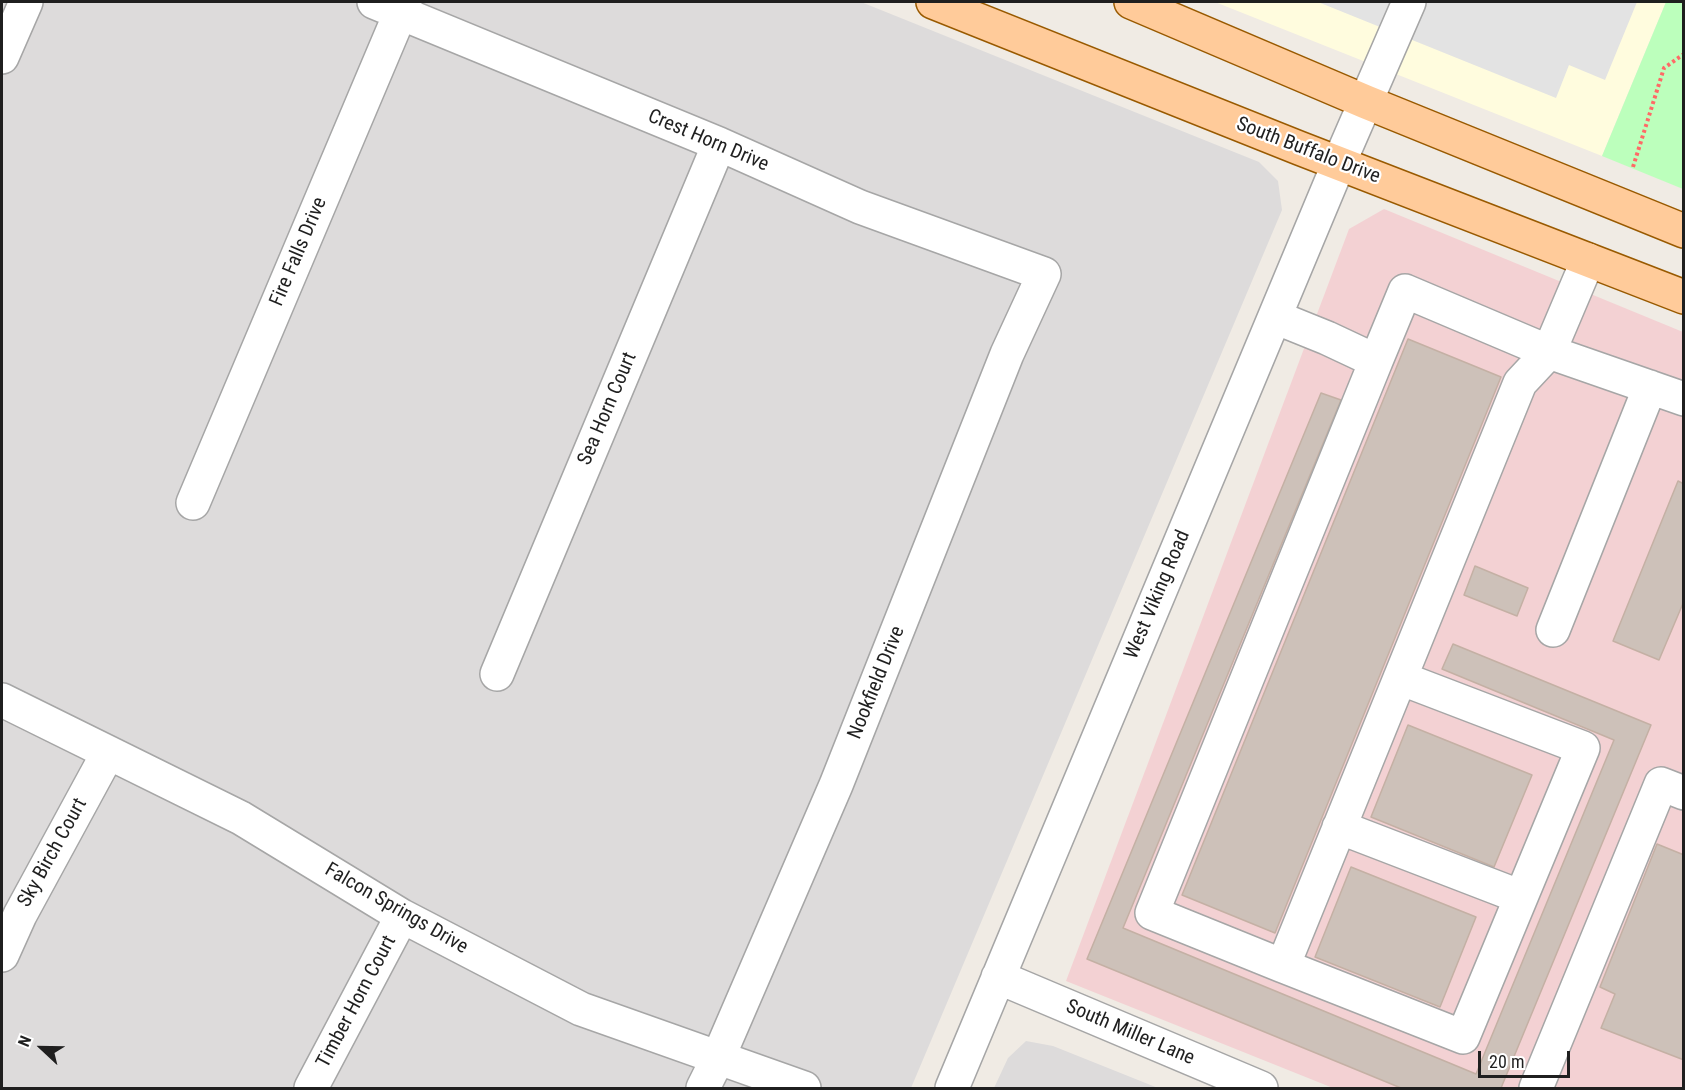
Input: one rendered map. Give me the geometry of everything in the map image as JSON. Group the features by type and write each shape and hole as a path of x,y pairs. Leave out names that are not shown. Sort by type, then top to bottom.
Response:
{"main road":[{"name":"South Buffalo Drive","path":"933,2 1683,297"},
{"path":"1131,2 1366,102 1683,231"}],"street":[{"path":"2,57 26,2"},
{"name":"West Viking Road","path":"952,1089 1339,163 1410,2"},
{"name":"Crest Horn Drive","path":"393,5 719,144 860,207 1044,274"},
{"name":"Fire Falls Drive","path":"193,503 393,5"},
{"name":"Sea Horn Court","path":"497,674 719,144"},
{"path":"1283,966 1520,383 1549,352 1588,260"},
{"name":"Nookfield Drive","path":"703,1089 836,785 1007,354 1044,274"},
{"path":"1400,678 1583,748 1463,1037 1152,913 1405,291 1549,352 1683,399"},
{"path":"1275,317 1376,361"},
{"path":"1553,630 1650,387"},
{"name":"Falcon Springs Drive","path":"2,700 241,818 402,916 581,1009 804,1089"},
{"name":"Sky Birch Court","path":"2,955 20,915 108,753"},
{"path":"1536,1089 1661,784 1683,793"},
{"path":"1339,827 1521,897"},
{"name":"Timber Horn Court","path":"311,1089 402,916"},
{"name":"South Miller Lane","path":"998,977 1261,1089"}],"path":[{"path":"1633,167 1664,68 1683,54"}],"shaded area":[{"path":"2,2 861,2 1259,162 1278,181 1282,210 911,1088 2,1088"},
{"path":"1215,2 1666,2 1602,156"},
{"path":"1318,2 1637,2 1605,80 1569,65 1556,98"},
{"path":"1384,209 1683,332 1683,1088 1333,1088 1066,981 1349,229"},
{"path":"1026,1041 1053,1046 1158,1088 994,1088 1008,1058"}],"green space":[{"path":"1666,2 1683,2 1683,189 1602,156"}],"building":[{"path":"1408,339 1501,377 1275,933 1182,895"},
{"path":"1321,393 1341,400 1123,928 1476,1074 1614,740 1442,669 1453,644 1651,725 1501,1088 1401,1088 1087,959"},
{"path":"1678,481 1684,484 1684,601 1659,660 1613,641"},
{"path":"1475,566 1528,588 1517,616 1464,595"},
{"path":"1408,725 1532,775 1494,867 1371,817"},
{"path":"1657,844 1684,855 1684,1060 1601,1028 1615,994 1600,987"},
{"path":"1351,867 1476,917 1440,1007 1315,957"}]}
